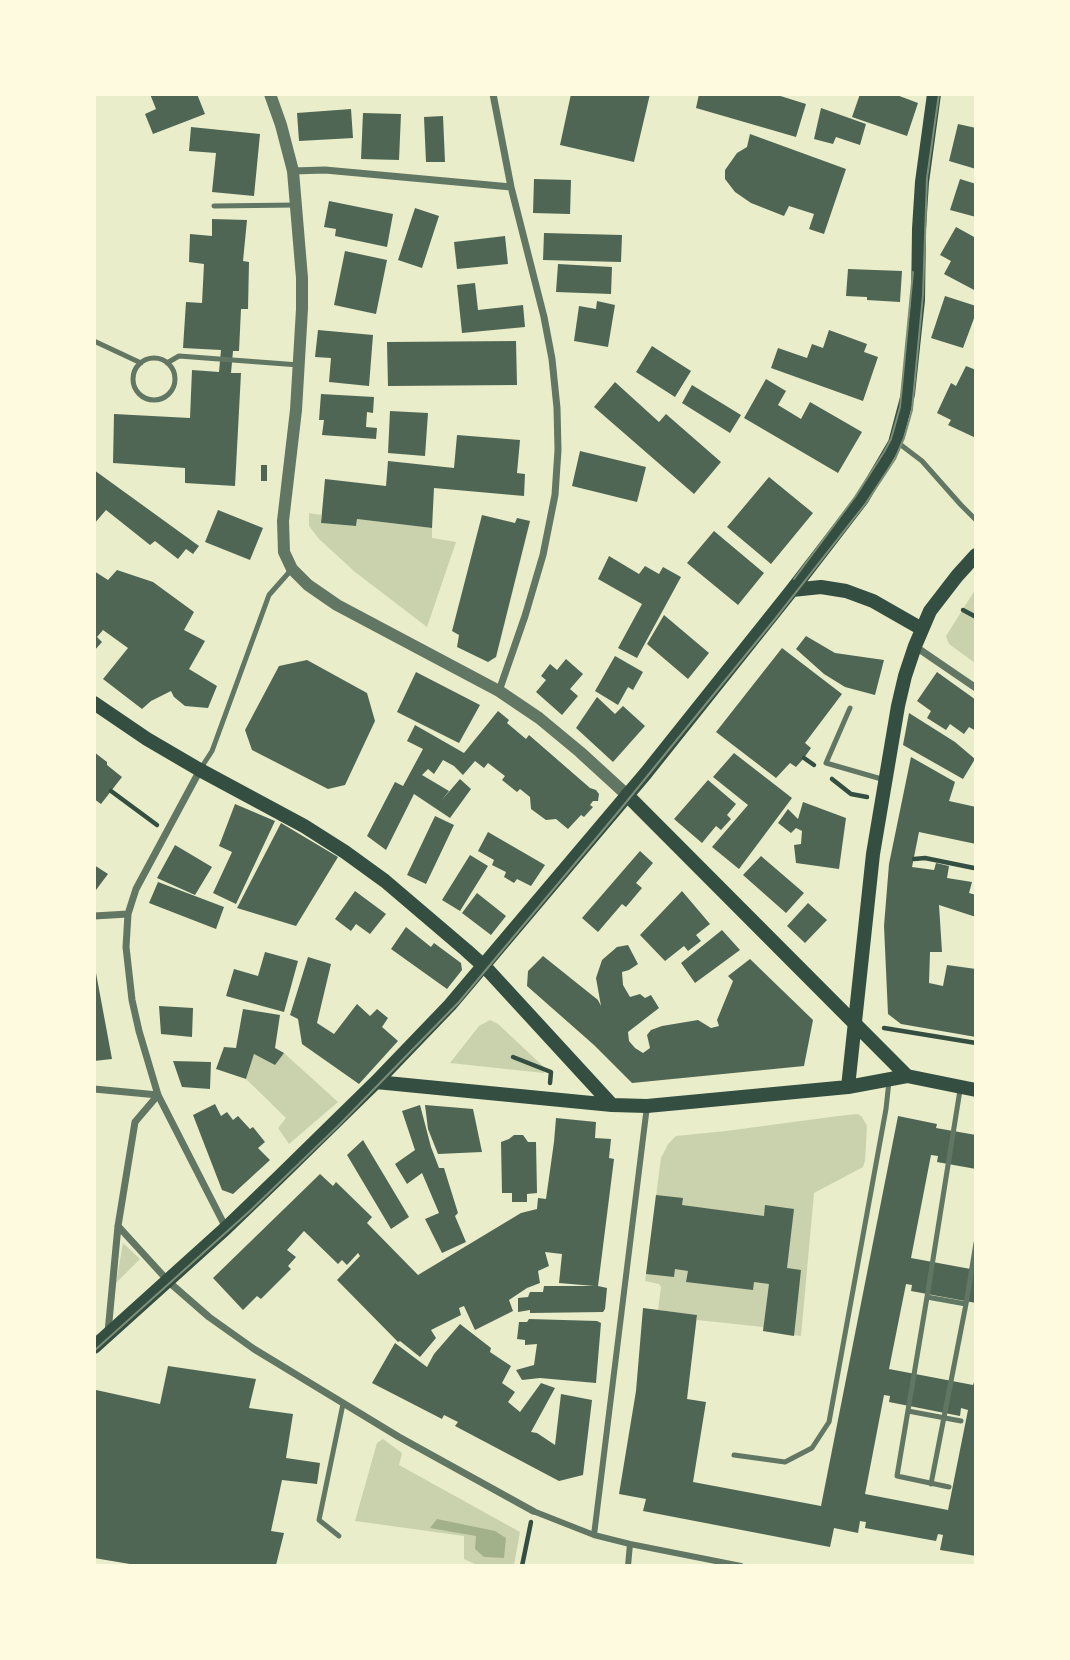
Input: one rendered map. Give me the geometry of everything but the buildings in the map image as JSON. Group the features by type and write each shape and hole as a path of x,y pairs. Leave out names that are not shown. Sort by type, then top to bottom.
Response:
{"main road":[{"path":"94,1347 101,1335 226,1228 376,1082 450,1005 627,795 862,499 895,443 908,394 918,300 922,182 934,94"},
{"path":"848,1087 873,854 898,706 915,646 930,611 975,555"},
{"path":"792,590 821,587 846,591 873,601 922,629"},
{"path":"94,703 200,770 304,825 345,852 417,908 483,966 612,1105"},
{"path":"627,795 907,1076"},
{"path":"376,1082 647,1106 848,1087 907,1076 975,1090"}],"street":[{"path":"270,94 293,171 302,278 296,410 283,521 284,552 292,569 308,585 337,605 499,691 539,718 627,795"},
{"path":"493,94 511,187 552,359 558,450 555,495 543,555 499,691"},
{"path":"293,171 325,170 511,187"},
{"path":"915,646 975,688"},
{"path":"200,770 136,889 128,914 126,947 132,1000 159,1095 226,1228"},
{"path":"94,916 128,914"},
{"path":"94,1089 159,1095"},
{"path":"101,1335 135,1122 159,1095"},
{"path":"594,1535 647,1106"},
{"path":"118,1226 168,1280 209,1317 254,1349 398,1437 533,1511 594,1535 741,1566"},
{"path":"628,1566 630,1544"}],"lane":[{"path":"214,206 296,205"},
{"path":"94,341 141,363"},
{"path":"167,363 179,356 299,365"},
{"path":"153,358 167,363 174,373 174,387 165,397 152,400 140,395 134,383 136,369 141,363 153,358"},
{"path":"895,443 922,461 975,520"},
{"path":"200,770 212,751 269,595 292,569"},
{"path":"850,708 826,763 885,780"},
{"path":"734,1455 785,1462 812,1448 829,1422 890,1079"},
{"path":"949,1487 897,1476 960,1087"},
{"path":"931,1483 966,1304 975,1243"},
{"path":"927,1297 966,1304"},
{"path":"339,1536 319,1520 343,1404"},
{"path":"908,1411 961,1421"}],"path":[{"path":"962,610 975,617"},
{"path":"111,791 166,832"},
{"path":"914,859 925,858 974,868"},
{"path":"855,1024 975,1043"},
{"path":"513,1057 551,1072 549,1098"},
{"path":"522,1566 533,1511"}],"shaded area":[{"path":"309,513 321,515 321,523 356,526 357,519 432,528 432,538 456,542 427,627 355,572 319,539 309,526"},
{"path":"975,590 975,663 949,644 946,636"},
{"path":"490,1020 498,1024 545,1068 544,1073 450,1063 479,1026"},
{"path":"284,1053 338,1102 289,1144 278,1128 286,1118 246,1079 254,1054 274,1064"},
{"path":"858,1114 867,1126 863,1167 814,1193 801,1336 763,1331 763,1327 697,1320 697,1315 658,1310 661,1287 659,1284 645,1281 661,1158 668,1144 676,1136"},
{"path":"123,1243 140,1259 116,1283"},
{"path":"383,1439 402,1453 399,1465 520,1532 514,1565 477,1565 464,1559 464,1536 355,1521 377,1443"},
{"path":"437,1519 495,1531 506,1538 504,1558 484,1557 475,1549 476,1536 430,1528"}],"tram line":[{"path":"94,1351 251,1210 339,1125 459,1002 619,811 866,503 895,459 912,410 923,295 927,178 939,94"},
{"path":"794,579 855,497 891,439 900,407 913,272"}]}
